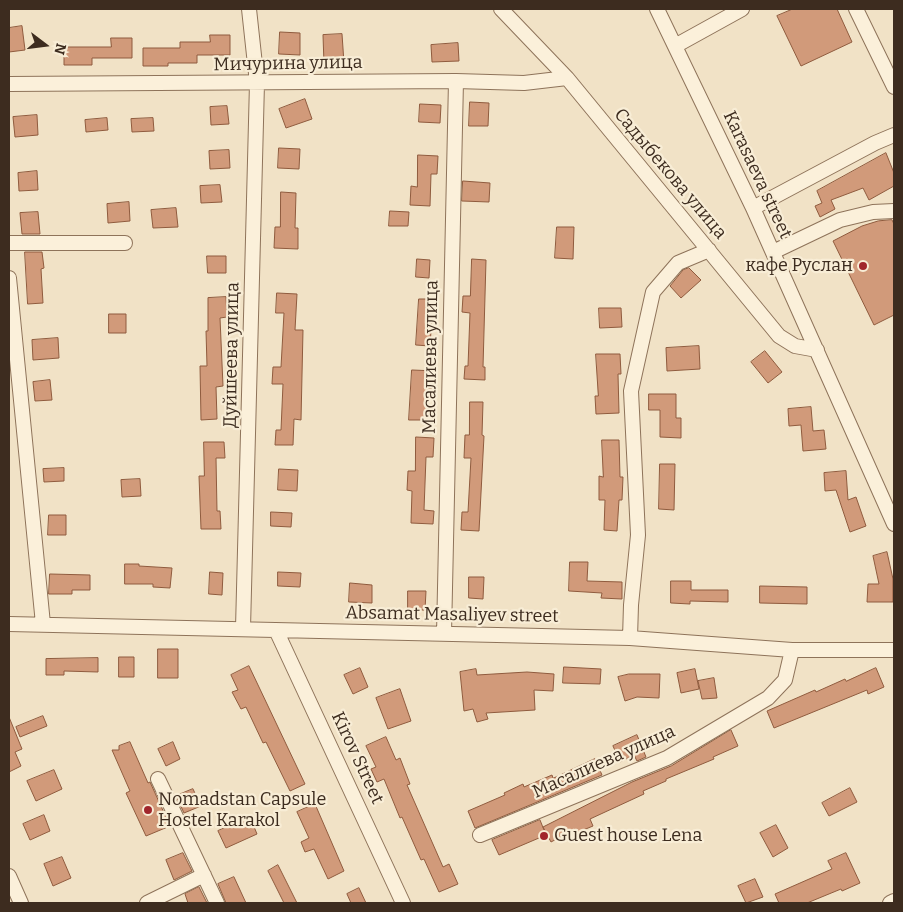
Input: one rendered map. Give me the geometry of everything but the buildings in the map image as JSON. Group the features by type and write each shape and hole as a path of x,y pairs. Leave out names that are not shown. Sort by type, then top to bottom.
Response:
{"street":[{"name":"Дуйшеева улица","path":"243,628 257,83 249,9"},
{"name":"Садыбекова улица","path":"502,9 567,78 779,336 795,346 817,350"},
{"name":"Karasaeva street","path":"657,9 753,208 893,515"},
{"path":"675,46 742,9"},
{"path":"856,9 894,86"},
{"name":"Мичурина улица","path":"9,84 456,81 524,83 567,78"},
{"name":"Масалиева улица","path":"444,634 456,81"},
{"path":"753,208 875,143 894,135"},
{"path":"773,252 840,220 873,212 894,211"},
{"path":"9,243 125,243"},
{"path":"630,638 631,605 638,535 631,391 652,292 678,262 709,250"},
{"path":"9,278 44,624"},
{"name":"Absamat Masaliyev street","path":"9,624 630,638 792,650 894,650"},
{"name":"Kirov Street","path":"276,630 404,903"},
{"name":"Масалиева улица","path":"480,835 667,758 768,698 785,680 792,650"},
{"path":"158,779 217,903"},
{"path":"147,903 204,875"},
{"path":"9,876 21,903"},
{"path":"890,903 894,901"}],"place":[{"name":"кафе Руслан","path":"863,266"},
{"name":"Nomadstan Capsule Hostel Karakol","path":"148,810"},
{"name":"Guest house Lena","path":"544,836"}]}
